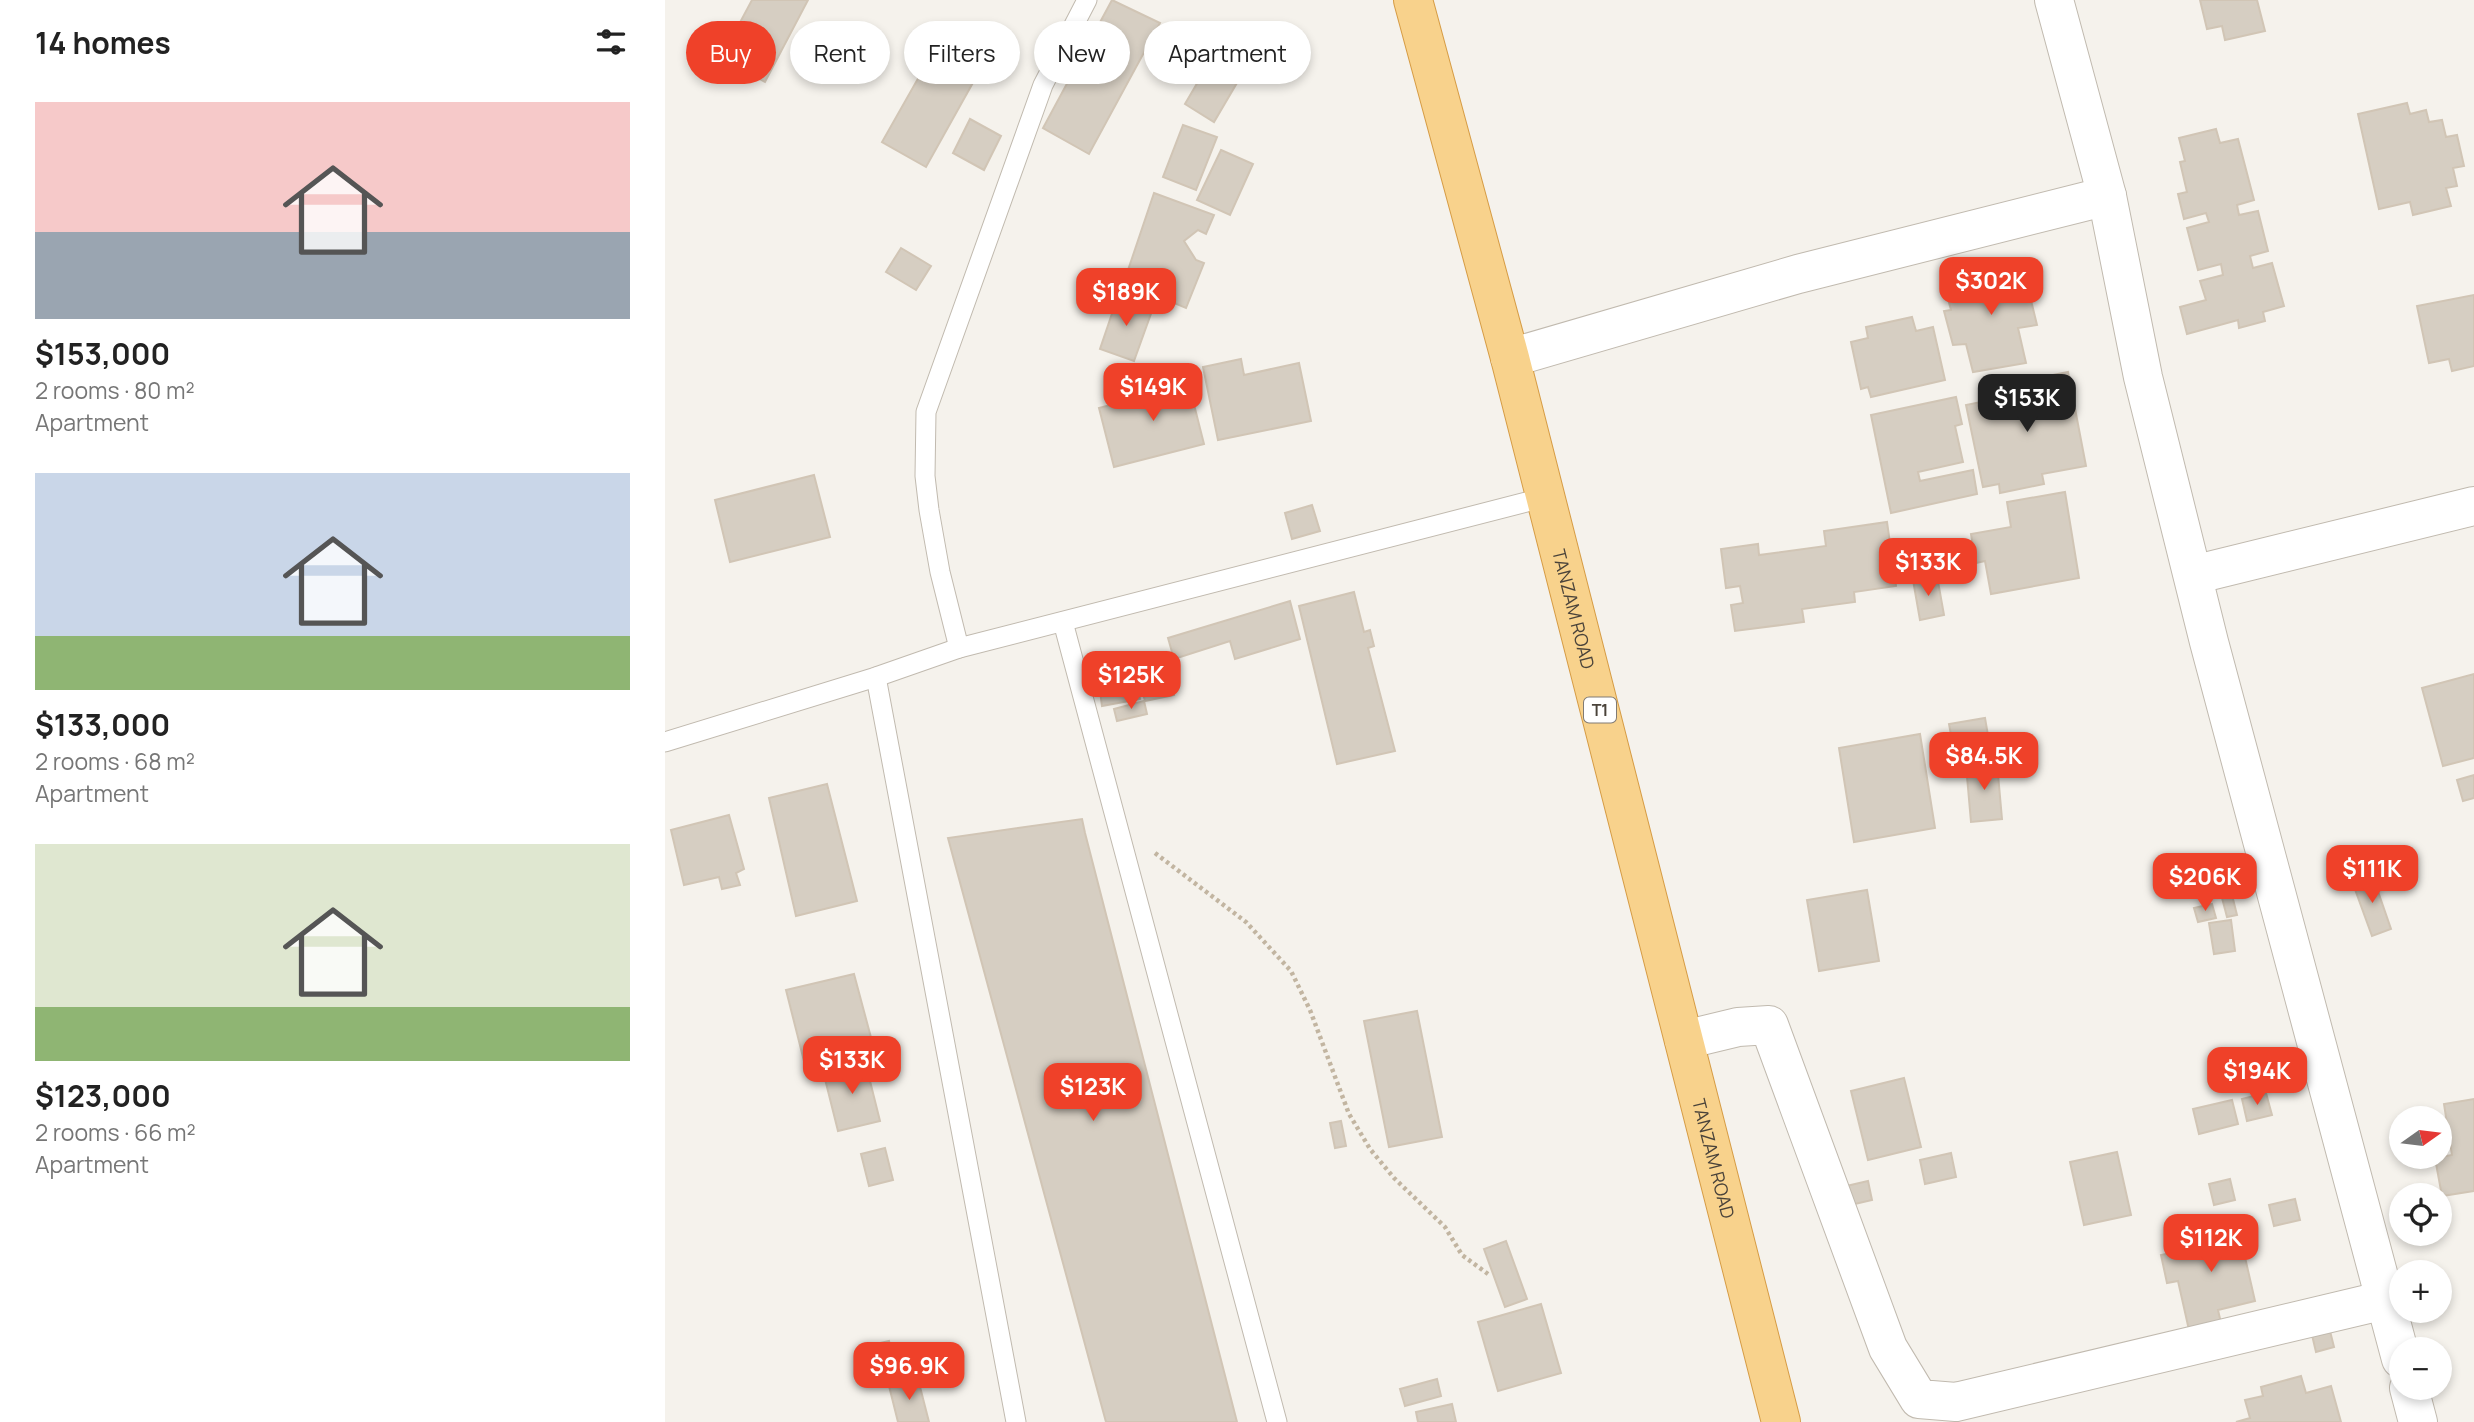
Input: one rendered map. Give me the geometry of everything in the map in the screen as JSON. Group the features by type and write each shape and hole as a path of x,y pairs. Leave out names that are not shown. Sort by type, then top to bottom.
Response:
{"highway":[{"name":"TANZAM ROAD","path":"1413,0 1546,496 1781,1422"}],"street":[{"path":"1426,43 1433,0"},
{"path":"2054,0 2108,196 2143,377 2193,575 2395,1337"},
{"path":"1510,358 1798,274 2108,196"},
{"path":"2193,575 2474,506"},
{"path":"1684,1040 1738,1027 1769,1025 1888,1348 1919,1399 1956,1402 2385,1300"},
{"path":"2412,1400 2418,1422"}],"lane":[{"path":"959,648 940,572 929,510 925,476 926,412 1043,85 1087,0"},
{"path":"665,742 876,677 959,648 1546,496"},
{"path":"1063,622 1277,1422"},
{"path":"876,677 1016,1422"}],"path":[{"path":"1117,826 1246,922 1291,971 1310,1010 1349,1114 1370,1149 1394,1178 1445,1227 1462,1255 1488,1274"}],"building":[{"path":"752,0 808,0 797,21 790,21 790,34 776,61 776,21 741,21"},
{"path":"1112,0 1156,21 1144,21 1144,53 1130,78 1130,21 1101,21"},
{"path":"2200,0 2257,0 2265,31 2225,40 2222,26 2207,29"},
{"path":"915,84 972,84 926,167 882,142"},
{"path":"1067,84 1127,84 1089,154 1043,128"},
{"path":"1197,84 1236,84 1214,122 1185,104"},
{"path":"2407,103 2410,114 2426,110 2429,122 2442,120 2446,137 2457,135 2464,166 2453,168 2457,186 2446,188 2451,206 2413,215 2410,202 2379,209 2358,114"},
{"path":"970,119 1001,136 984,170 953,153"},
{"path":"1183,125 1217,137 1196,190 1163,177"},
{"path":"2216,129 2220,143 2238,139 2254,200 2237,205 2239,215 2258,211 2268,251 2250,256 2253,268 2272,263 2284,306 2263,312 2265,321 2239,328 2238,320 2187,334 2180,307 2206,300 2200,281 2223,275 2221,264 2198,270 2187,228 2209,222 2206,213 2184,219 2178,194 2187,192 2180,162 2185,161 2179,138"},
{"path":"1221,150 1253,164 1230,215 1197,200"},
{"path":"1154,193 1214,215 1206,234 1198,230 1184,241 1196,260 1204,263 1186,308 1124,282"},
{"path":"901,248 931,266 916,290 886,272"},
{"path":"2013,263 2018,286 2027,284 2037,325 2018,328 2026,363 1973,372 1966,344 1953,345 1944,311 1951,310 1947,295 1965,291 1962,272"},
{"path":"2474,295 2474,366 2452,371 2449,359 2429,363 2417,306"},
{"path":"1118,296 1153,308 1134,361 1100,349"},
{"path":"1912,317 1916,331 1933,327 1945,380 1871,397 1868,387 1861,389 1851,342 1868,338 1866,327"},
{"path":"1241,359 1244,375 1299,363 1311,421 1218,440 1203,367"},
{"path":"2068,372 2086,466 2042,474 2044,484 2000,493 1999,484 1983,487 1966,405 2011,396 2008,384"},
{"path":"1186,373 1204,444 1114,467 1099,408 1149,395 1146,384"},
{"path":"1956,397 1962,424 1955,426 1963,462 1918,472 1920,481 1973,470 1977,494 1891,513 1871,415"},
{"path":"814,475 830,537 730,562 715,500"},
{"path":"2065,492 2079,578 1991,594 1985,561 1976,563 1971,534 2011,527 2007,502"},
{"path":"1312,505 1320,531 1292,539 1285,513"},
{"path":"1887,522 1896,586 1854,592 1855,602 1802,609 1804,622 1735,631 1731,605 1743,603 1740,586 1726,588 1721,549 1758,544 1759,555 1826,546 1824,531"},
{"path":"1937,576 1944,615 1920,620 1913,580"},
{"path":"1354,592 1364,632 1370,630 1374,646 1368,648 1395,751 1337,764 1299,606"},
{"path":"1290,601 1300,639 1235,659 1230,641 1174,659 1168,638"},
{"path":"1169,672 1174,695 1145,701 1139,678"},
{"path":"2474,674 2474,758 2443,766 2422,688"},
{"path":"1137,685 1140,699 1102,706 1100,691"},
{"path":"1144,701 1147,714 1117,721 1114,709"},
{"path":"1985,718 1992,759 1964,763 1962,752 1957,753 1955,740 1952,740 1949,724"},
{"path":"1920,734 1935,828 1854,842 1839,748"},
{"path":"1997,763 2002,819 1971,822 1966,765"},
{"path":"2474,775 2474,798 2463,801 2457,780"},
{"path":"827,784 857,901 796,916 769,798"},
{"path":"729,815 744,869 736,873 740,885 722,889 719,877 684,885 671,830"},
{"path":"1082,819 1237,1422 1106,1422 948,838"},
{"path":"2372,874 2391,929 2372,936 2352,881"},
{"path":"1867,890 1879,961 1819,971 1807,900"},
{"path":"2231,891 2237,915 2227,917 2221,894"},
{"path":"2212,904 2216,918 2198,922 2194,908"},
{"path":"2231,920 2235,951 2214,954 2209,923"},
{"path":"854,974 873,1045 804,1061 786,990"},
{"path":"1417,1011 1442,1137 1389,1147 1364,1021"},
{"path":"865,1061 880,1121 838,1131 823,1071"},
{"path":"1904,1078 1921,1147 1868,1160 1851,1091"},
{"path":"2266,1093 2272,1115 2247,1121 2242,1099"},
{"path":"2474,1099 2474,1191 2452,1194 2452,1183 2440,1183 2437,1169 2452,1169 2452,1106 2444,1104"},
{"path":"2232,1100 2238,1124 2199,1134 2193,1109"},
{"path":"1341,1121 1346,1146 1335,1148 1330,1123"},
{"path":"885,1148 893,1180 869,1186 861,1154"},
{"path":"2117,1152 2131,1215 2084,1225 2070,1162"},
{"path":"1951,1153 1956,1177 1925,1184 1920,1160"},
{"path":"2230,1179 2235,1200 2214,1205 2209,1184"},
{"path":"1868,1181 1872,1200 1846,1206 1842,1187"},
{"path":"2295,1199 2300,1220 2274,1226 2269,1205"},
{"path":"2236,1218 2255,1301 2218,1310 2221,1323 2189,1330 2178,1281 2167,1283 2161,1255 2204,1246 2199,1226"},
{"path":"1506,1241 1527,1299 1505,1307 1484,1249"},
{"path":"1541,1304 1561,1373 1498,1391 1478,1322"},
{"path":"2330,1331 2334,1347 2316,1352 2312,1335"},
{"path":"889,1341 896,1367 882,1370 876,1344"},
{"path":"2301,1376 2306,1393 2331,1386 2341,1422 2236,1422 2250,1418 2245,1400 2263,1396 2261,1387"},
{"path":"918,1379 929,1422 898,1422 889,1386"},
{"path":"1437,1379 1441,1396 1405,1406 1400,1389"},
{"path":"1452,1404 1456,1422 1418,1422 1416,1412"}]}
